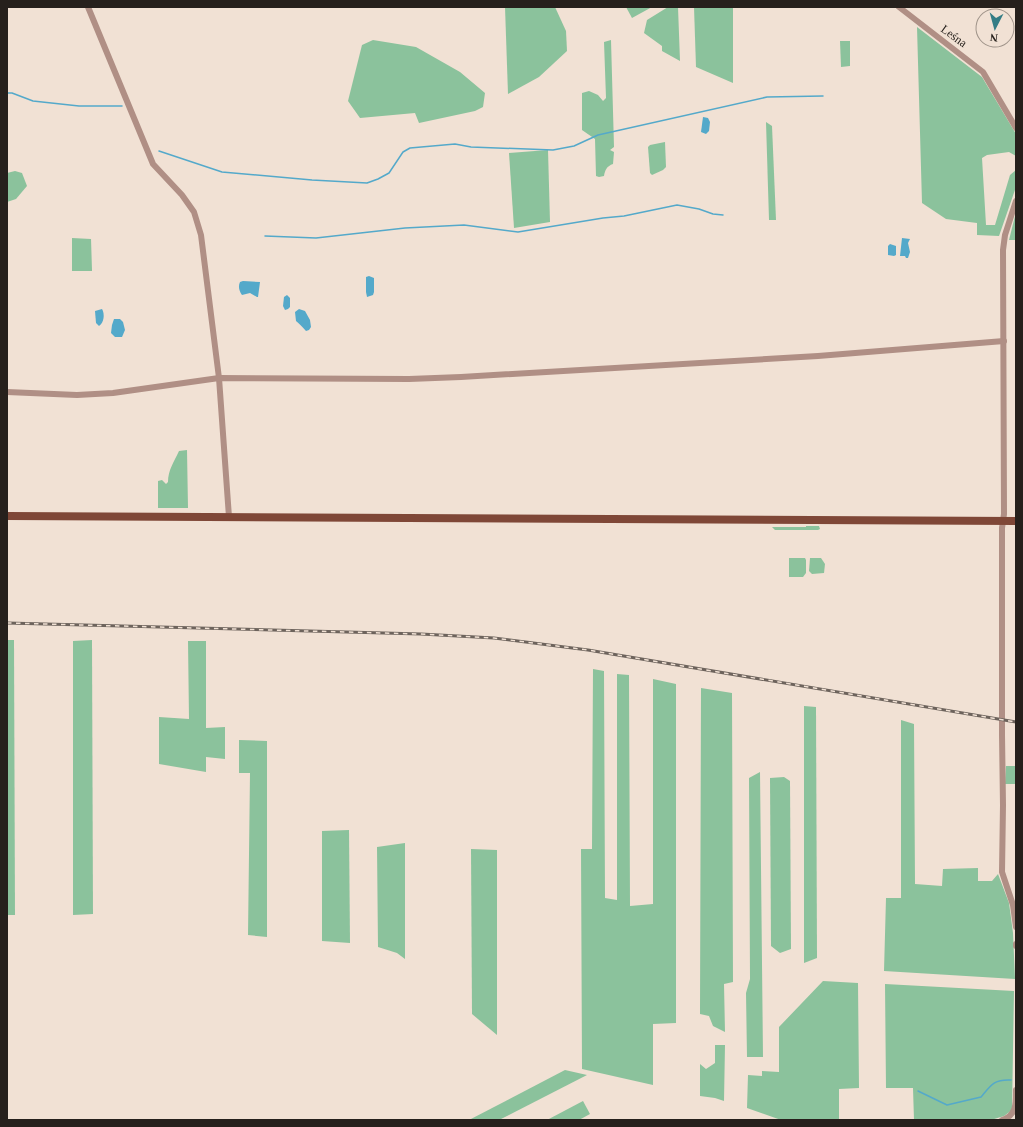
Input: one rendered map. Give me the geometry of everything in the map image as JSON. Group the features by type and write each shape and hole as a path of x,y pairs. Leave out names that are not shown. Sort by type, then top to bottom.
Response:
{"main road":[{"path":"7,516 1016,521"}],"street":[{"path":"88,7 153,164 182,195 194,212 201,235 220,378 230,517"},
{"name":"Leśna","path":"899,7 982,72 1016,128"},
{"path":"1016,200 1003,250 1004,340 1002,528 1002,872 1013,905 1016,927"},
{"path":"7,392 77,394 113,393 220,378 461,377 818,356 1004,340"},
{"path":"1002,1120 1006,1119 1014,1112 1016,1105 1016,1090"}],"green space":[{"path":"505,7 555,7 566,31 567,51 539,77 508,94"},
{"path":"626,7 652,7 632,18"},
{"path":"668,7 678,7 680,61 662,51 662,46 644,33 647,20"},
{"path":"694,7 733,7 733,83 696,67"},
{"path":"917,27 982,77 1016,134 1016,156 1009,152 987,155 982,158 986,225 995,225 1010,175 1016,170 1016,187 999,236 977,235 977,223 946,219 922,203"},
{"path":"373,40 416,47 460,72 485,93 483,107 475,111 419,123 415,113 360,118 348,101 362,45"},
{"path":"611,40 614,147 610,150 614,152 613,164 607,168 604,176 599,177 596,176 595,139 582,130 582,93 589,91 598,95 603,101 606,98 604,42"},
{"path":"840,41 850,41 850,66 841,67"},
{"path":"766,122 772,126 776,220 769,220"},
{"path":"665,142 666,167 652,175 650,173 648,147 650,145"},
{"path":"548,150 550,222 514,228 509,153"},
{"path":"15,171 22,173 27,186 16,199 7,202 7,173"},
{"path":"1016,212 1016,240 1009,240"},
{"path":"72,238 91,239 92,271 72,271"},
{"path":"187,450 188,508 158,508 158,481 162,480 166,484 168,482 170,470 179,451"},
{"path":"819,526 820,529 775,530 772,527 806,527"},
{"path":"789,558 805,558 806,573 803,577 789,577"},
{"path":"810,558 821,558 825,564 824,573 812,574 809,571"},
{"path":"7,640 14,640 15,915 7,915"},
{"path":"92,640 93,914 73,915 73,641"},
{"path":"188,641 206,641 206,728 225,727 225,759 206,757 206,772 159,764 159,717 189,719"},
{"path":"593,669 604,671 605,898 617,900 617,674 629,675 630,906 653,904 653,679 676,684 676,1023 653,1024 653,1085 582,1069 581,849 592,849"},
{"path":"701,688 732,693 733,982 724,984 725,1032 713,1026 709,1016 700,1014"},
{"path":"804,706 816,707 817,958 804,963"},
{"path":"901,720 914,724 915,884 942,886 943,869 978,868 978,881 992,881 998,874 1009,903 1013,933 1015,979 884,971 886,898 901,898"},
{"path":"239,740 267,741 267,937 248,935 250,773 239,773"},
{"path":"1006,766 1016,766 1016,784 1005,784"},
{"path":"760,772 763,1057 747,1057 746,993 750,979 749,778"},
{"path":"784,777 790,781 791,949 780,953 771,946 770,778"},
{"path":"349,830 350,943 322,941 322,831"},
{"path":"405,843 405,959 397,953 378,947 377,847"},
{"path":"471,849 497,850 497,1035 472,1014"},
{"path":"823,981 858,983 859,1088 839,1089 839,1120 781,1120 747,1108 748,1075 762,1076 762,1071 779,1072 779,1027"},
{"path":"885,984 1014,991 1012,1110 1004,1116 991,1120 914,1120 913,1088 886,1088"},
{"path":"715,1045 725,1045 724,1101 700,1096 700,1064 706,1069 715,1063"},
{"path":"565,1070 587,1075 499,1120 469,1120"},
{"path":"583,1101 590,1114 579,1120 547,1120"}],"water":[{"path":"703,117 708,118 710,122 709,131 706,134 701,132"},
{"path":"902,238 910,239 908,243 910,252 908,258 905,256 900,256"},
{"path":"890,244 896,246 896,255 894,256 888,255 888,246"},
{"path":"369,276 374,278 374,292 373,295 367,297 366,277"},
{"path":"240,282 260,282 258,297 250,293 242,295 239,285"},
{"path":"287,295 290,298 290,307 285,310 283,306 284,297"},
{"path":"102,309 104,318 99,326 96,323 95,311"},
{"path":"299,309 305,311 310,320 311,327 309,330 306,331 296,321 295,312"},
{"path":"114,319 120,319 123,322 125,330 122,337 115,337 111,333"}],"waterway":[{"path":"7,93 12,93 33,101 79,106 122,106"},
{"path":"159,151 222,172 367,183 389,173 403,152 410,148 455,144 471,147 553,150 574,146 598,135 767,97 823,96"},
{"path":"265,236 316,238 405,228 464,225 518,232 624,216 677,205 723,215"},
{"path":"918,1091 947,1105 981,1097 993,1084 1005,1080 1011,1080"}],"railway":[{"path":"7,623 421,634 494,638 588,650 1016,722"}]}
